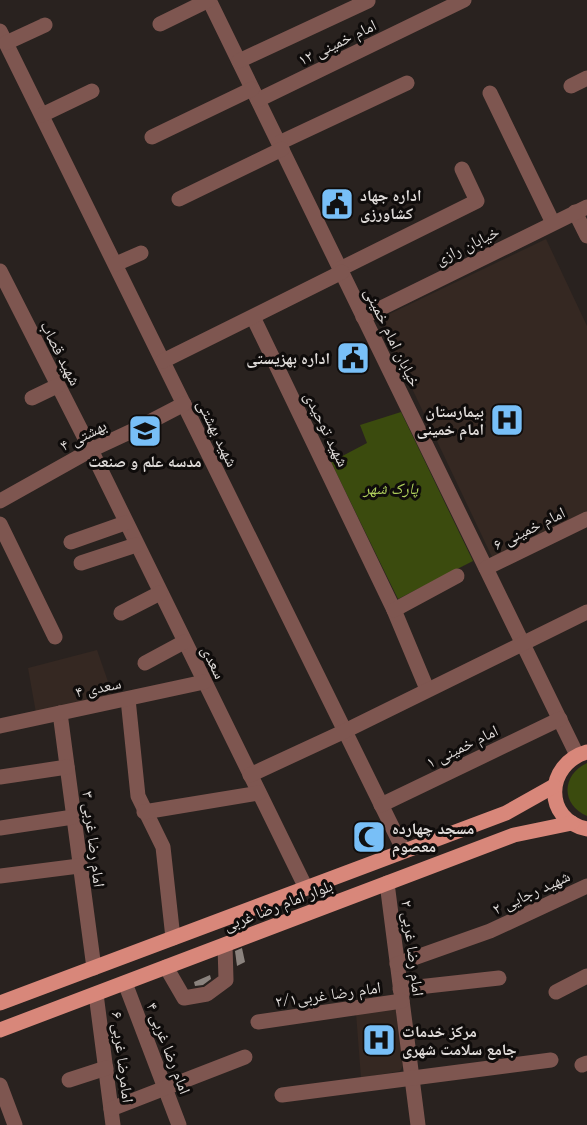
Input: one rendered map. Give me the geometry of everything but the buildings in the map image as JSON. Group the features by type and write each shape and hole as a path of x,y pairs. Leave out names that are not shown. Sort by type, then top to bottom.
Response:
{"main road":[{"path":"582,753 566,762 554,786 556,801 562,814 572,823 587,829"},
{"name":"بلوار امام رضا غربی","path":"6,1001 506,813 554,786"},
{"name":"بلوار امام رضا غربی","path":"0,1030 514,835 572,823"},
{"path":"6,1001 15,1017 22,1022"}],"street":[{"path":"160,24 209,0"},
{"name":"خیابان امام خمینی","path":"209,0 560,719 582,753"},
{"name":"امام خمینی ۱۲","path":"152,137 255,95 464,0"},
{"path":"239,61 368,1"},
{"path":"3,39 45,24"},
{"name":"شهید بهشتی","path":"3,39 404,851"},
{"path":"571,86 587,78"},
{"path":"179,199 407,83"},
{"path":"42,115 92,91"},
{"path":"490,93 553,224"},
{"path":"163,361 477,201 462,169"},
{"path":"581,210 587,236"},
{"name":"خیابان رازی","path":"363,316 581,210"},
{"path":"116,264 141,253"},
{"name":"شهید قصاب","path":"0,271 91,450"},
{"name":"شهید توحیدی","path":"253,317 394,610 428,689"},
{"path":"32,399 57,386"},
{"name":"بهشتی ۴","path":"0,501 91,450 184,404"},
{"name":"سعدی","path":"91,450 306,888"},
{"name":"امام خمینی ۶","path":"486,568 587,519"},
{"path":"71,542 125,523"},
{"path":"0,524 55,637"},
{"path":"81,563 136,545"},
{"path":"394,610 457,576"},
{"path":"121,613 160,593"},
{"path":"250,775 587,612"},
{"path":"145,663 184,642"},
{"name":"سعدی ۴","path":"0,726 204,682"},
{"path":"128,699 138,796 163,848 173,938"},
{"name":"امام رضا غربی ۳","path":"60,713 94,968"},
{"name":"امام خمینی ۱","path":"381,805 560,719"},
{"path":"0,777 67,767"},
{"path":"144,812 259,792"},
{"path":"0,828 73,817"},
{"path":"0,876 79,866"},
{"name":"امام رضا غربی ۲","path":"387,883 418,1125"},
{"name":"شهید رجایی ۲","path":"397,964 490,931 587,886"},
{"path":"166,967 184,998 207,993 226,980 225,945"},
{"path":"556,992 587,976"},
{"name":"امام رضا غربی۲/۱","path":"258,1022 499,978"},
{"name":"امام رضا غربی ۴","path":"125,983 179,1125"},
{"name":"امامرضا غربی ۶","path":"96,994 113,1125"},
{"path":"111,1109 245,1057"},
{"path":"282,1095 551,1060"},
{"path":"69,1080 106,1068"},
{"path":"0,1085 15,1125"}],"shaded area":[{"name":"بیمارستان امام خمینی","path":"546,239 587,326 587,514 493,559 379,319"},
{"path":"97,650 113,696 36,713 28,668"},
{"name":"مرکز خدمات جامع سلامت شهری","path":"392,1008 396,1011 403,1066 400,1071 361,1078 356,1013"}],"green space":[{"name":"پارک شهر","path":"401,412 473,561 398,599 331,462 367,443 360,425"},
{"path":"587,763 587,816 572,805 568,790 572,775"}],"place":[{"name":"اداره جهاد کشاورزی","path":"337,204"},
{"name":"اداره بهزیستی","path":"353,358"},
{"name":"بیمارستان امام خمینی","path":"507,420"},
{"name":"مدسه علم و صنعت","path":"145,431"},
{"name":"مسجد چهارده معصوم","path":"369,837"},
{"name":"مرکز خدمات جامع سلامت شهری","path":"379,1040"}]}
